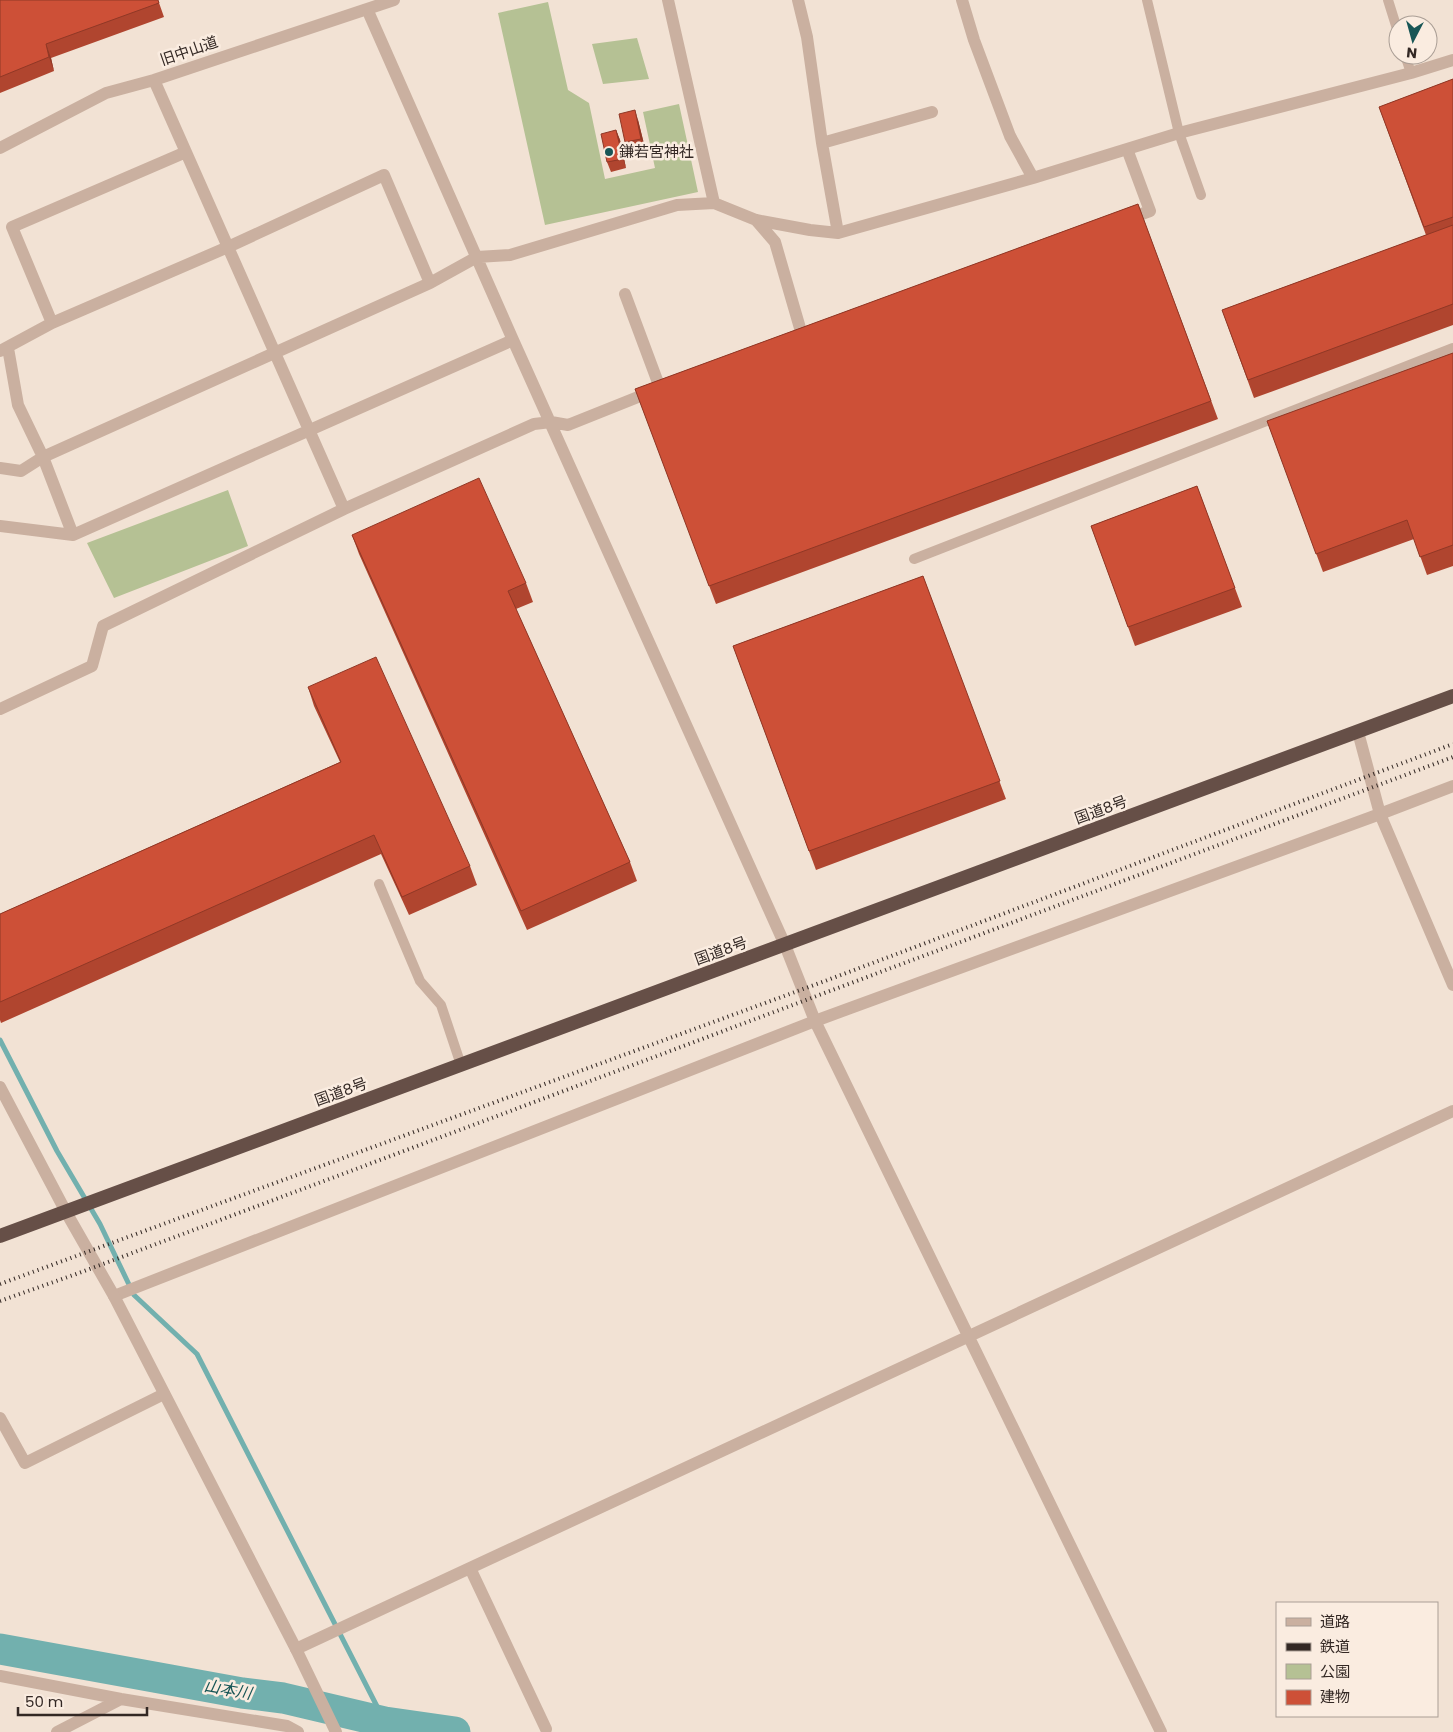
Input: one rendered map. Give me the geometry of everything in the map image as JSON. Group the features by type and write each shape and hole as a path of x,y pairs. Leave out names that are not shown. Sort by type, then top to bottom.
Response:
{"highway":[{"name":"国道8号","path":"0,1236 1453,696"}],"street":[{"name":"旧中山道","path":"0,148 106,94 154,80 380,2 394,0"},
{"path":"668,0 714,203"},
{"path":"798,0 807,36 822,143 838,233"},
{"path":"962,0 974,40 1010,136 1032,178"},
{"path":"367,8 513,340 785,945 815,1021 1162,1732"},
{"path":"0,468 22,471 43,457 430,283 477,258 510,255 677,205 714,203 756,220 838,233 1032,178 1180,132 1411,73 1453,60"},
{"path":"154,80 344,509"},
{"path":"822,143 932,112"},
{"path":"1112,224 1150,211 1127,149"},
{"path":"52,322 12,227 186,152"},
{"path":"73,535 43,457 18,404 4,350 52,322 228,247 384,175 430,283"},
{"path":"756,220 774,242 802,335"},
{"path":"0,709 92,666 103,626 344,509 534,424 551,422 568,425 664,386 626,294"},
{"path":"0,526 73,535 513,340"},
{"path":"1358,732 1380,814 1453,985"},
{"path":"114,1296 815,1021 1453,786"},
{"path":"0,1087 66,1212 114,1296 296,1650 336,1732"},
{"path":"296,1650 1453,1111"},
{"path":"0,1418 25,1464 164,1394"},
{"path":"470,1568 546,1729"},
{"path":"0,1676 121,1700 287,1726 298,1732"},
{"path":"57,1732 121,1700"}],"lane":[{"path":"1147,0 1180,132 1201,195"},
{"path":"1388,0 1393,15"},
{"path":"1408,65 1411,73"},
{"path":"914,559 1453,348"},
{"path":"379,884 420,982 441,1004 461,1065"}],"green space":[{"path":"548,2 568,90 589,103 605,179 655,168 643,112 679,104 698,192 545,225 498,13"},
{"path":"637,38 649,79 603,84 592,44"},
{"path":"228,490 248,546 114,598 87,543"}],"building":[{"path":"0,0 158,0 159,3 46,44 49,57 0,77"},
{"path":"1453,79 1453,217 1424,227 1379,107"},
{"path":"635,110 641,139 625,142 619,114"},
{"path":"616,130 623,159 607,162 601,134"},
{"path":"1138,204 1211,401 709,586 635,389"},
{"path":"1453,225 1453,304 1248,380 1222,310"},
{"path":"1453,353 1453,545 1420,557 1407,520 1316,554 1267,421"},
{"path":"479,478 526,583 508,591 630,862 521,911 352,535"},
{"path":"1197,486 1235,588 1128,627 1091,526"},
{"path":"923,576 1000,781 809,851 733,646"},
{"path":"376,657 470,866 402,897 374,835 0,1002 0,914 341,762 308,687"}],"waterway":[{"path":"0,1040 57,1151 100,1224 134,1295 197,1354 385,1722"},
{"name":"山本川","path":"0,1649 242,1693 283,1698 385,1722 455,1732"}],"railway":[{"path":"0,1284 825,981 1453,744"},
{"path":"0,1301 1453,757"}],"place":[{"name":"鎌若宮神社","path":"609,152"}]}
